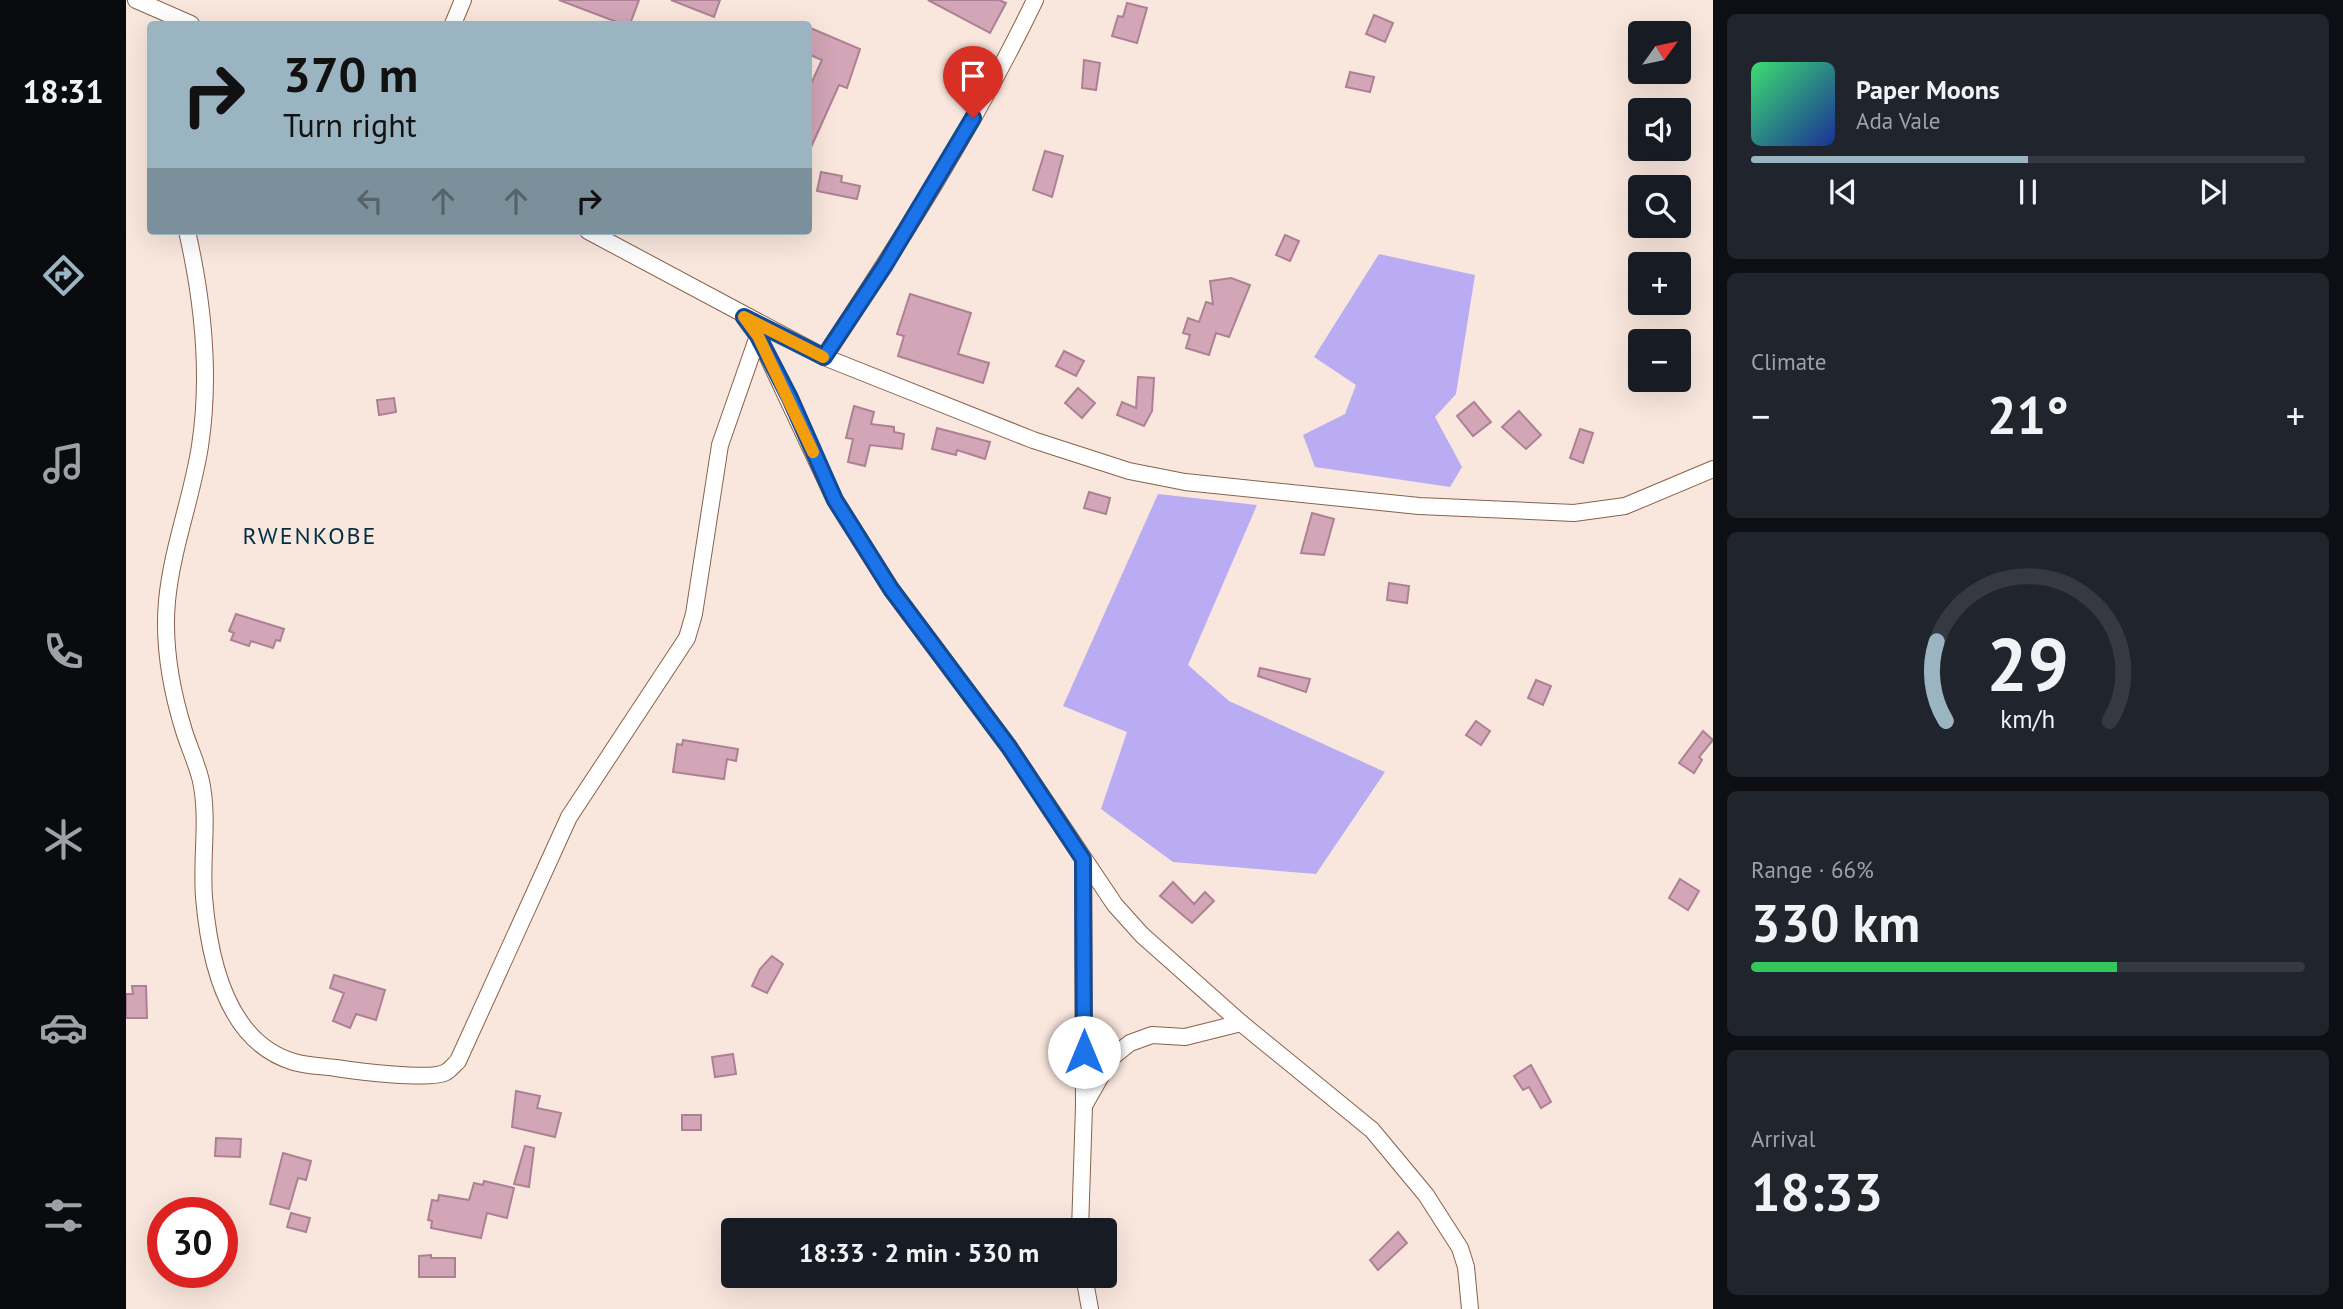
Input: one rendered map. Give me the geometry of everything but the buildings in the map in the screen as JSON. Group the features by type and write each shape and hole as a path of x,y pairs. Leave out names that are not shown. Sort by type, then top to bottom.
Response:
{"street":[{"path":"136,0 173,20"},
{"path":"454,21 463,0"},
{"path":"824,357 885,265 994,83 1035,0"},
{"path":"188,235 198,281 205,342 204,394 200,446 181,523 167,601 169,674 201,780 205,820 204,896 216,974 230,1009 266,1049 294,1062 360,1072 433,1076 446,1073 458,1061 569,817 687,638 694,614 720,445 758,336"},
{"path":"595,235 744,317 824,357 1055,448 1129,471 1185,482 1419,506 1574,513 1625,506 1713,469"},
{"path":"744,317 758,336 835,500 891,589 1009,747 1083,859 1129,922 1241,1023 1372,1130 1404,1168 1460,1248 1466,1267 1470,1309"},
{"path":"1080,1218 1084,1106 1083,859"},
{"path":"1084,1106 1111,1058 1130,1043 1152,1035 1185,1037 1241,1023"},
{"path":"1086,1288 1090,1309"}],"shaded area":[{"path":"1379,254 1475,275 1456,394 1435,417 1462,467 1450,487 1315,467 1303,435 1345,414 1356,385 1314,357"},
{"path":"1158,494 1257,505 1188,665 1229,701 1385,772 1316,874 1173,862 1101,809 1127,732 1063,706"}],"slow traffic":[{"path":"813,452 790,398 758,336 744,317 823,357"}],"district":[{"name":"RWENKOBE","path":"310,535"}],"route":[{"path":"973,118 885,265 824,357 744,317 758,336 790,398 835,500 891,589 1009,747 1083,859 1084,1052"}]}
